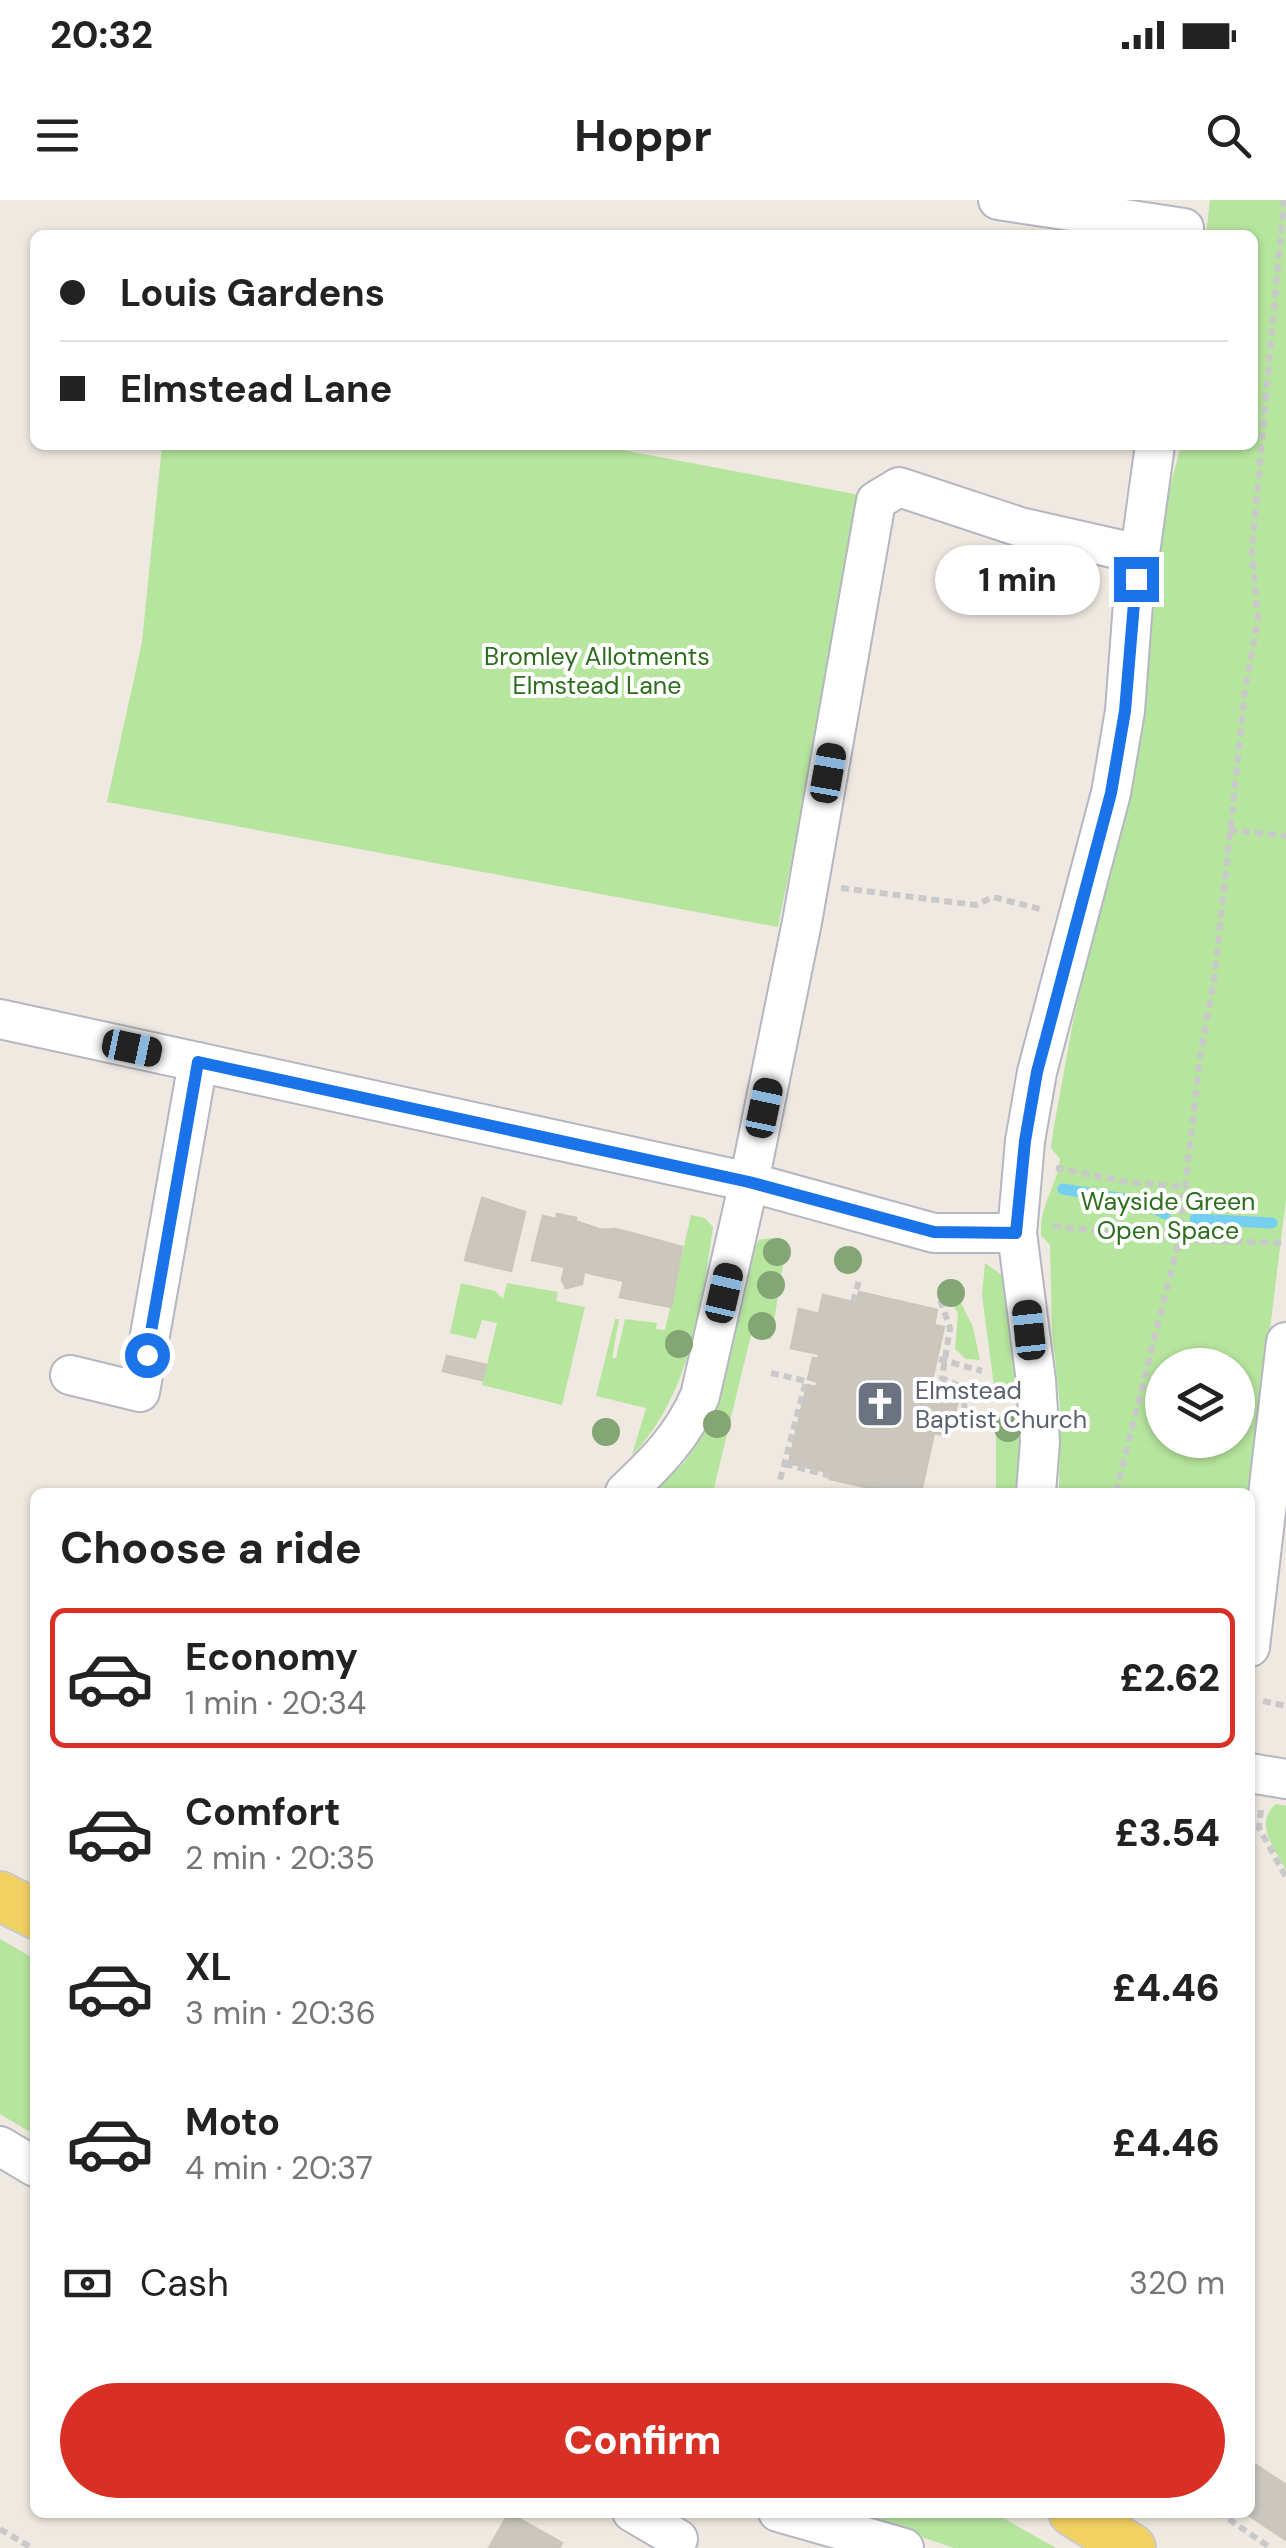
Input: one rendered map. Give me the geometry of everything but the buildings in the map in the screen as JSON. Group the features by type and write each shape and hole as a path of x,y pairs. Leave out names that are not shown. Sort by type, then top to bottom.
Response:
{"main road":[{"path":"0,1896 30,1911"},
{"path":"1083,2518 1131,2548"}],"street":[{"path":"998,200 1185,221"},
{"path":"1036,1488 1040,1442 1036,1381 1017,1228 1022,1165 1037,1072 1111,793 1125,711 1139,554 1154,450"},
{"path":"628,1488 666,1454 687,1425 700,1396 749,1182 808,884 876,502 899,487 1020,527 1139,554"},
{"path":"0,1019 749,1182 934,1232 1017,1228"},
{"path":"70,1375 140,1392 198,1062"},
{"path":"1255,1605 1286,1342"},
{"path":"0,2146 30,2164"},
{"path":"646,2518 680,2533"},
{"path":"799,2518 904,2548"}],"path":[{"path":"1117,1488 1180,1240 1204,1030 1216,973 1252,639 1258,619 1252,550 1284,200"},
{"path":"1230,830 1286,836"},
{"path":"808,884 976,905 993,897 1048,911 1080,914"},
{"path":"1022,1165 1186,1187"},
{"path":"1017,1228 1286,1243"},
{"path":"853,1302 859,1280"},
{"path":"940,1300 950,1328 942,1378 961,1387 967,1421 954,1418"},
{"path":"942,1360 982,1371"},
{"path":"771,1373 817,1384"},
{"path":"780,1480 806,1381"},
{"path":"785,1464 831,1476"},
{"path":"1263,1701 1286,1706"},
{"path":"1266,1785 1259,1828 1286,1876"},
{"path":"1227,2518 1271,2548"},
{"path":"0,2530 32,2548"}],"green space":[{"name":"Wayside Green Open Space","path":"1210,200 1286,200 1286,1199 1255,1451 1255,1348 1145,1348 1145,1458 1254,1458 1250,1488 1059,1488 1060,1408 1052,1330 1050,1245 1041,1235 1041,1224 1060,1159 1051,1148 1073,1022 1128,782 1154,549 1180,450 1258,450 1258,230 1207,230"},
{"name":"Bromley Allotments Elmstead Lane","path":"161,450 622,450 865,496 778,927 107,802 142,642"},
{"path":"691,1215 705,1218 713,1227 698,1318 667,1406 632,1455 646,1408 596,1396 615,1319 619,1319 612,1358 616,1358 625,1319 657,1323 656,1329 665,1330"},
{"path":"759,1240 787,1241 771,1339 751,1335 714,1488 656,1488 683,1464 714,1418"},
{"path":"985,1263 1006,1278 1020,1392 1003,1403 996,1401 982,1295"},
{"path":"949,1279 973,1327 980,1360 966,1359 955,1349 958,1314 946,1288"},
{"path":"461,1283 495,1291 503,1299 507,1283 558,1292 556,1301 585,1307 562,1405 482,1385 497,1323 482,1320 476,1339 450,1333"},
{"path":"1024,1416 1022,1488 996,1488 996,1428"},
{"path":"1276,1804 1286,1806 1286,1870 1266,1828 1269,1812"},
{"path":"0,1939 30,1956 30,2132 0,2114"},
{"path":"1003,2518 1056,2548 954,2548 872,2520"}],"waterway":[{"path":"1063,1189 1143,1202 1165,1214"},
{"path":"1195,1219 1272,1223"}],"place":[{"name":"Elmstead Baptist Church","path":"880,1404"}],"route":[{"path":"147,1355 198,1062 749,1182 934,1232 967,1236 1016,1233 1037,1072 1111,793 1125,711 1136,579"}]}
